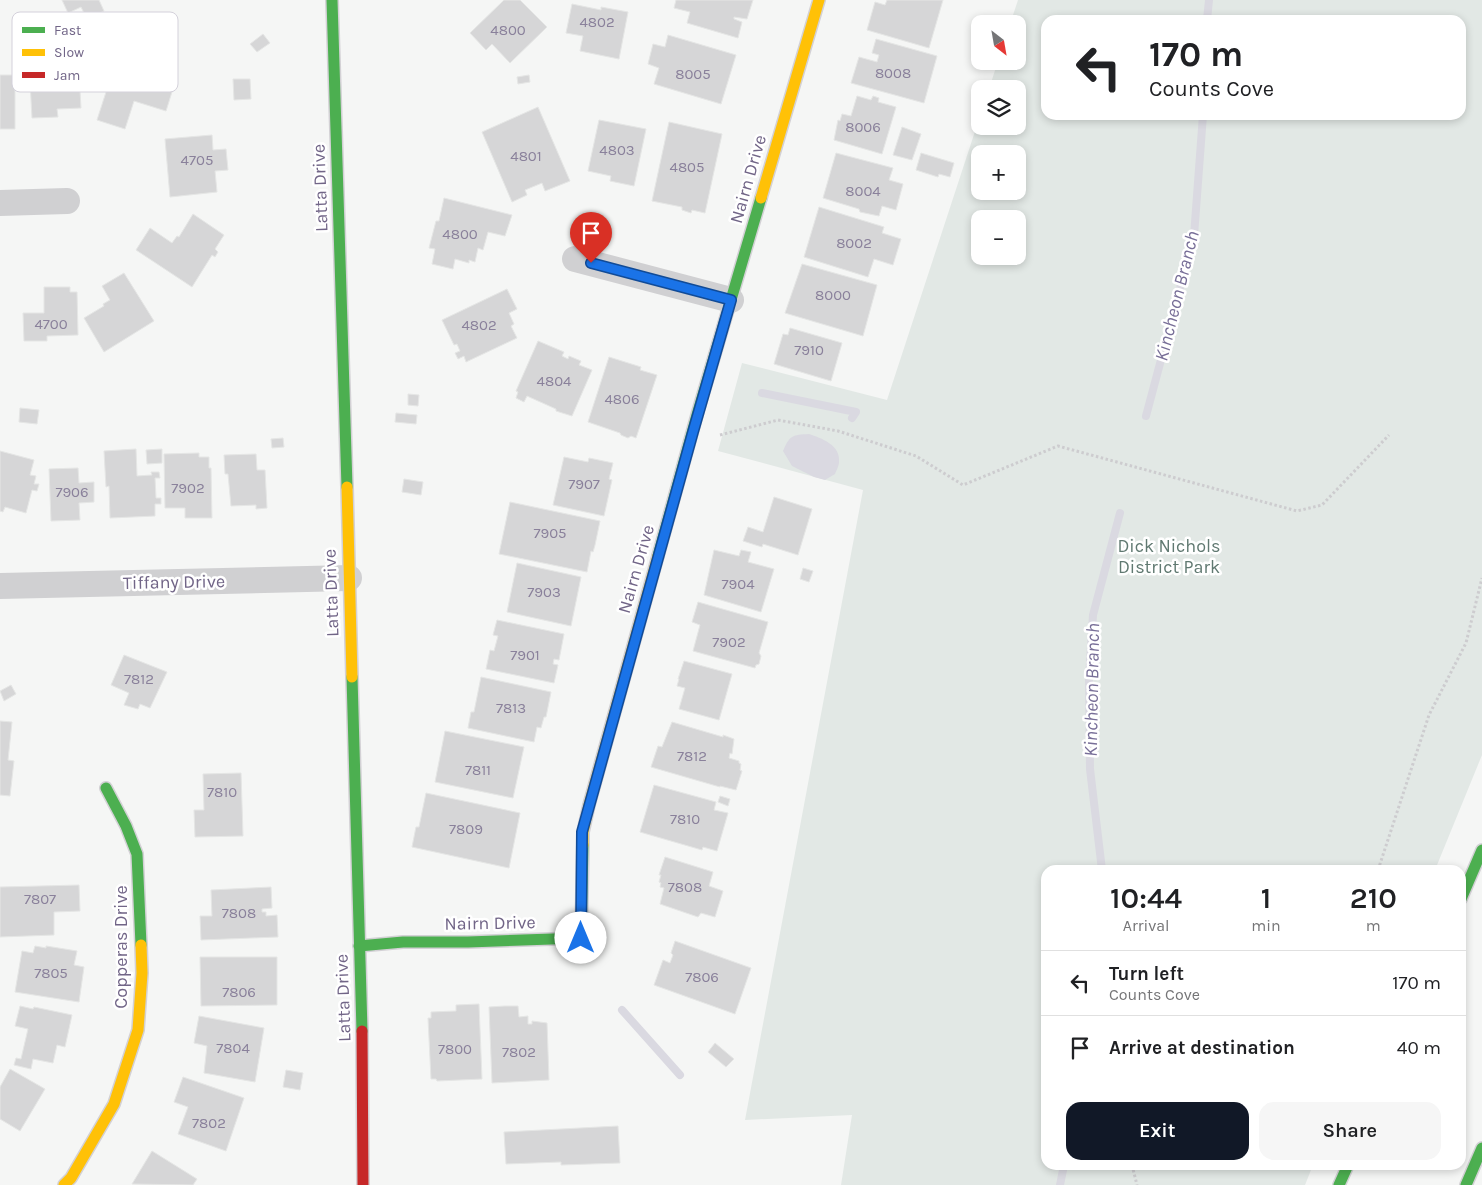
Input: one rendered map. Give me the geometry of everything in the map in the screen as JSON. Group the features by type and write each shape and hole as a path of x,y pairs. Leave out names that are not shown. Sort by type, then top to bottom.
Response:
{"main road":[{"name":"Latta Drive","path":"332,0 361,971 363,1185"},
{"name":"Nairn Drive","path":"359,946 404,942 581,938 582,832 687,451 818,0"},
{"name":"Copperas Drive","path":"64,1185 71,1178 114,1104 138,1030 142,973 137,854 126,826 106,788"},
{"path":"1466,887 1482,850"},
{"path":"1466,1185 1482,1148"},
{"path":"1340,1185 1346,1170"}],"street":[{"path":"0,203 67,201"},
{"path":"575,258 731,300"},
{"name":"Tiffany Drive","path":"0,586 348,578"}],"path":[{"path":"720,435 778,420 838,432 916,456 963,485 1058,446 1297,511 1322,505 1389,434"},
{"path":"1380,865 1429,715 1466,643 1482,578"},
{"path":"1133,1170 1137,1185"}],"green space":[{"name":"Dick Nichols District Park","path":"1018,0 1482,0 1482,755 1437,865 1041,865 1041,1170 1311,1170 1305,1185 841,1185 852,1115 745,1120 863,490 718,451 742,363 887,400 974,135 1026,135 1026,80 992,80 995,70 1026,70 1026,15 1013,15"}],"shaded area":[{"path":"809,434 829,443 834,447 839,456 839,464 835,474 825,480 814,477 792,466 783,451 792,437"}],"building":[{"path":"62,0 99,0 104,11 84,12 81,7 68,12"},
{"path":"504,0 520,0 547,27 510,63 492,44 486,50 470,33"},
{"path":"676,0 753,0 747,19 734,17 734,19 742,22 738,38 687,23 690,12 674,8"},
{"path":"887,0 943,0 929,48 867,30 875,2 885,5"},
{"path":"572,4 601,10 601,7 628,12 619,59 580,51 583,36 566,33"},
{"path":"263,34 270,43 257,52 250,44"},
{"path":"668,35 736,55 721,104 654,84 659,68 648,64 653,44 665,47"},
{"path":"876,39 937,56 924,103 851,83 859,57 877,62 879,55 872,53"},
{"path":"0,75 12,75 12,92 15,92 15,129 0,129"},
{"path":"529,75 530,82 518,84 517,77"},
{"path":"233,79 250,79 251,99 234,100"},
{"path":"31,92 80,92 81,108 57,109 58,117 32,118"},
{"path":"106,92 172,92 166,111 134,101 125,129 97,120"},
{"path":"857,96 871,100 873,96 879,98 878,102 896,107 882,154 834,140 838,120 840,121 842,114 851,116"},
{"path":"538,107 570,181 545,191 542,183 525,190 527,195 512,202 482,132"},
{"path":"599,120 646,129 634,186 610,181 611,176 588,171"},
{"path":"669,122 722,134 705,213 692,210 691,213 682,210 682,207 652,201"},
{"path":"902,127 921,134 912,160 893,155"},
{"path":"212,135 213,150 226,149 228,170 215,171 217,192 170,197 165,139"},
{"path":"836,153 893,168 889,180 903,184 896,210 882,206 879,216 860,212 859,209 823,198"},
{"path":"921,153 954,163 950,177 939,174 938,177 916,170"},
{"path":"444,198 512,215 505,236 488,232 483,250 478,248 475,262 469,260 469,263 455,259 453,269 432,264 435,249 429,248 436,221 439,221"},
{"path":"819,207 884,227 882,233 901,239 893,265 874,259 868,277 804,257"},
{"path":"193,214 224,235 215,249 218,252 215,257 212,255 192,287 136,250 150,228 172,243 177,236 179,237"},
{"path":"802,264 877,285 863,336 785,313"},
{"path":"124,273 154,321 104,352 84,318 104,306 103,304 110,300 102,286"},
{"path":"44,287 70,287 70,292 77,292 78,335 47,336 47,341 24,341 23,313 44,313"},
{"path":"507,289 517,309 509,313 514,324 511,326 517,338 466,362 464,356 458,359 455,353 460,351 457,344 454,345 442,320"},
{"path":"790,328 842,343 831,381 774,364 783,334 788,335"},
{"path":"538,341 564,352 562,356 568,359 569,356 581,361 579,365 592,370 572,416 556,411 556,409 527,396 524,402 516,398 518,392 516,391"},
{"path":"609,357 641,367 640,370 657,375 636,438 631,436 628,438 620,433 588,422"},
{"path":"408,394 419,395 418,406 408,405"},
{"path":"20,408 39,410 37,424 19,422"},
{"path":"396,413 417,415 416,424 395,422"},
{"path":"283,438 284,447 272,448 271,439"},
{"path":"136,449 137,476 152,475 151,472 159,472 160,478 155,478 156,498 161,498 161,504 155,504 155,516 110,518 109,486 106,487 104,451"},
{"path":"162,449 162,463 147,464 146,450"},
{"path":"0,451 34,460 30,475 36,476 34,484 39,484 37,491 32,490 26,513 5,507 3,512 0,511"},
{"path":"199,453 199,457 209,457 212,518 185,518 185,508 165,508 164,454"},
{"path":"256,454 257,470 265,470 267,508 256,509 256,505 231,506 228,474 225,474 224,455"},
{"path":"564,457 588,462 589,458 613,463 609,479 612,480 604,516 553,505"},
{"path":"78,468 79,483 94,482 94,502 79,503 80,520 51,521 49,469"},
{"path":"404,479 423,482 421,495 402,492"},
{"path":"774,497 812,509 798,555 763,544 762,547 743,541 748,527 763,532"},
{"path":"510,502 600,521 587,572 499,554"},
{"path":"714,550 739,556 741,550 751,552 748,562 774,569 761,612 704,595"},
{"path":"517,563 581,577 571,626 507,612"},
{"path":"803,568 813,571 809,582 800,579"},
{"path":"698,602 768,622 759,653 761,656 759,664 755,668 693,651 700,625 692,622"},
{"path":"497,620 564,634 559,660 554,659 553,664 558,665 554,683 486,669 490,650 494,651 498,636 493,635"},
{"path":"124,655 167,672 150,708 140,704 138,709 124,705 129,693 111,685"},
{"path":"684,661 732,674 719,720 679,709 685,688 677,686"},
{"path":"481,677 551,692 546,717 544,717 541,728 537,727 534,742 468,728 471,712 474,712"},
{"path":"11,685 16,694 4,701 0,691"},
{"path":"0,721 12,722 8,760 14,761 10,796 0,795"},
{"path":"672,722 734,739 732,754 730,753 729,758 739,761 741,764 740,770 742,771 736,790 651,767 658,746 662,747"},
{"path":"445,731 524,747 513,798 435,782"},
{"path":"241,773 243,836 195,837 194,810 204,810 203,774"},
{"path":"654,785 716,802 714,810 728,813 717,851 703,847 702,850 640,832"},
{"path":"426,793 520,813 509,868 412,847 416,827 419,827"},
{"path":"720,796 730,799 728,806 718,802"},
{"path":"665,857 713,872 709,886 723,891 715,917 701,913 698,917 660,904 664,888 660,887 661,875 659,875"},
{"path":"79,885 80,911 54,912 54,935 0,937 0,887"},
{"path":"271,887 272,908 262,909 262,912 266,912 266,916 277,915 278,937 201,940 200,916 212,916 211,890"},
{"path":"675,941 751,968 735,1014 654,985 663,960 670,963"},
{"path":"35,946 77,951 74,965 84,967 79,1002 15,992 22,951 33,953"},
{"path":"200,957 277,957 277,1005 201,1006"},
{"path":"479,1004 482,1079 437,1081 436,1079 431,1079 428,1018 431,1018 431,1012 456,1011 456,1005"},
{"path":"20,1006 72,1015 65,1047 57,1045 53,1063 33,1059 31,1069 14,1065 16,1058 21,1059 28,1029 15,1026"},
{"path":"518,1006 519,1017 528,1016 528,1024 532,1024 532,1021 547,1023 549,1080 492,1083 489,1007"},
{"path":"199,1016 264,1028 255,1082 204,1073 207,1046 194,1043"},
{"path":"715,1043 734,1059 726,1067 708,1052"},
{"path":"10,1069 45,1089 20,1131 0,1119 0,1087"},
{"path":"286,1070 303,1073 300,1090 283,1087"},
{"path":"183,1077 244,1098 226,1151 178,1134 188,1107 174,1102"},
{"path":"618,1126 620,1163 561,1165 561,1162 506,1164 504,1132"},
{"path":"152,1151 197,1179 193,1185 132,1184"}],"waterway":[{"name":"Kincheon Branch","path":"1208,15 1209,0"},
{"name":"Kincheon Branch","path":"1146,416 1194,236 1203,120"},
{"path":"762,393 856,412 852,418"},
{"name":"Kincheon Branch","path":"1101,865 1090,769 1089,678 1093,615 1120,513"},
{"path":"622,1010 680,1075"},
{"name":"Kincheon Branch","path":"1060,1185 1063,1170"}],"traffic: fast":[{"path":"332,0 347,487"},
{"path":"658,556 697,415 761,198"},
{"path":"352,677 362,1031"},
{"path":"106,788 126,826 137,854 141,945"},
{"path":"359,946 403,942 581,938 583,845"},
{"path":"1466,887 1482,850"},
{"path":"1466,1185 1482,1148"},
{"path":"1339,1185 1346,1170"}],"traffic: slow":[{"path":"761,198 819,0"},
{"path":"347,487 352,677"},
{"path":"583,845 583,832 589,805 658,556"},
{"path":"64,1185 71,1178 114,1104 138,1030 142,973 141,945"}],"traffic: jam":[{"path":"362,1031 363,1185"}],"route":[{"path":"581,938 582,832 731,300 591,263"}]}
